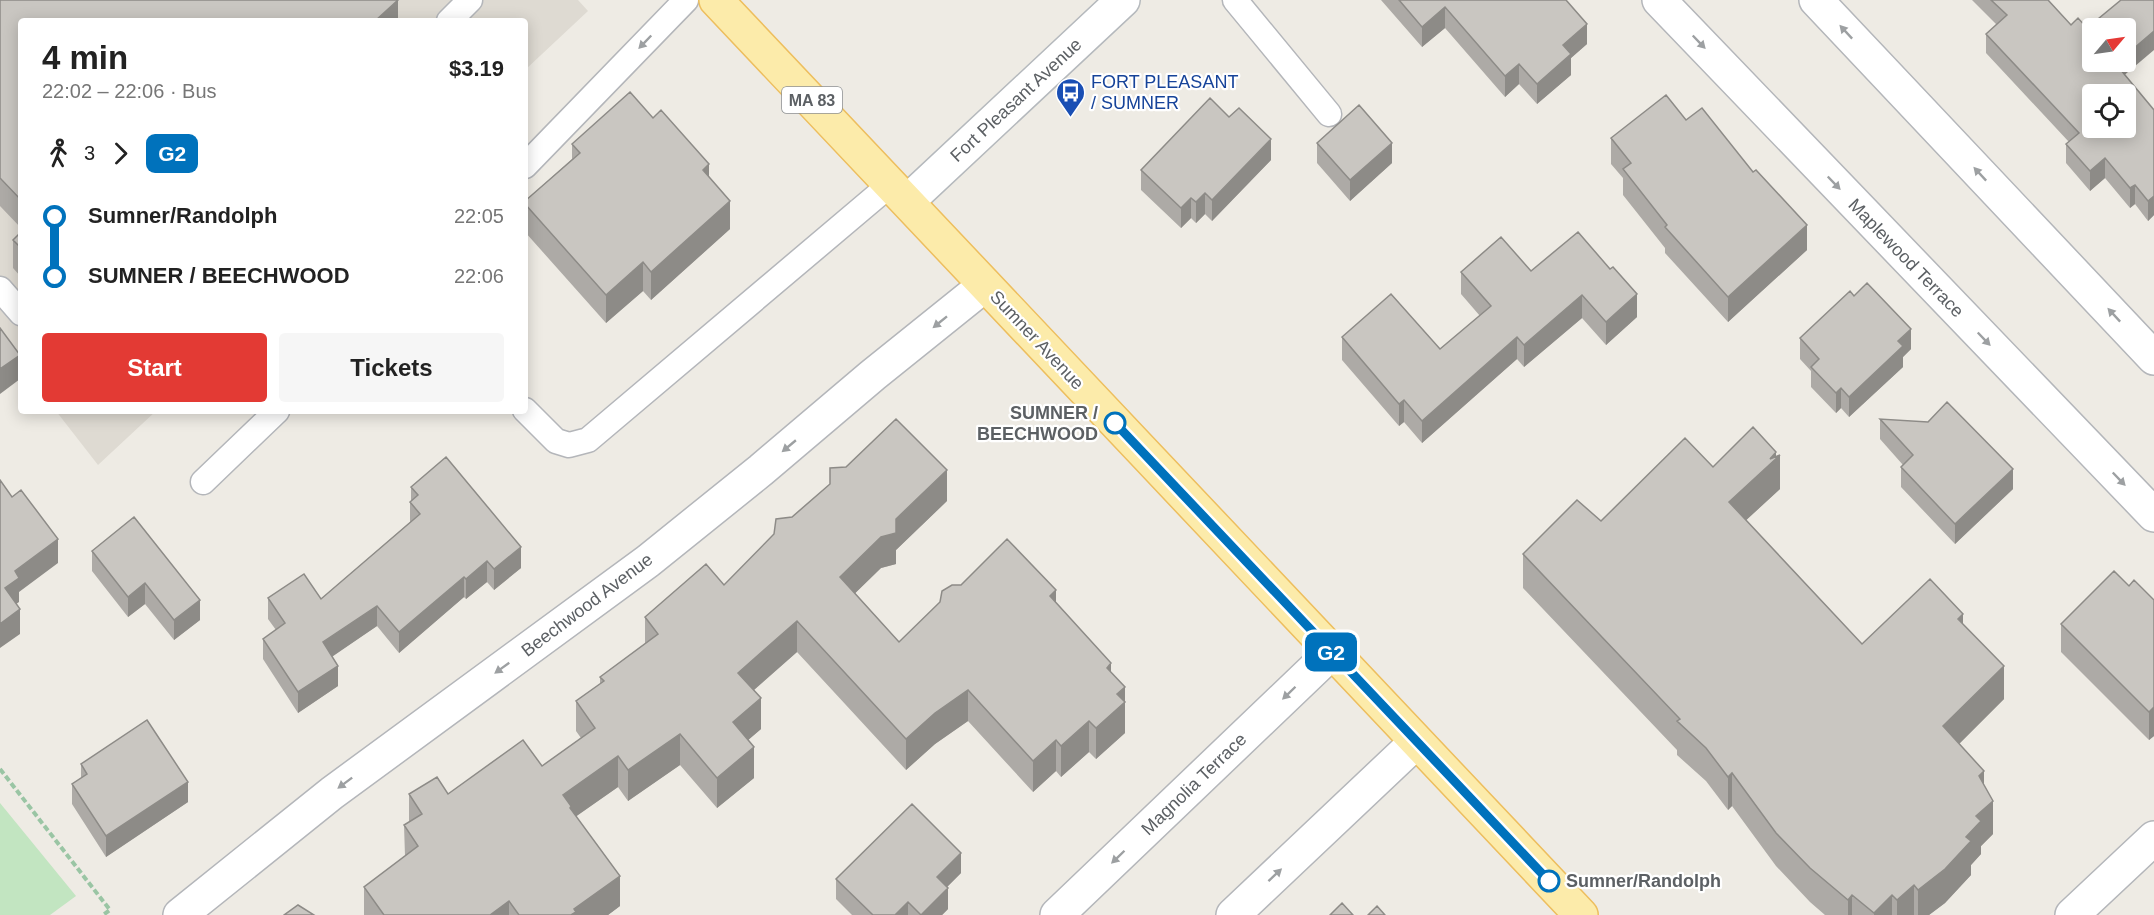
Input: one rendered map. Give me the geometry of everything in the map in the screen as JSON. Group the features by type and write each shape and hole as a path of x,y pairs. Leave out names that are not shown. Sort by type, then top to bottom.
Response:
{"main road":[{"name":"Sumner Avenue","path":"716,0 900,192 1331,653 1581,915"}],"street":[{"name":"Fort Pleasant Avenue","path":"900,192 1123,0"},
{"name":"Maplewood Terrace","path":"1659,0 2154,515"},
{"path":"1816,0 2154,358"},
{"name":"Beechwood Avenue","path":"180,915 332,793 648,561 986,285"},
{"name":"Magnolia Terrace","path":"1057,915 1331,653"},
{"path":"1233,915 1416,742"},
{"path":"2072,915 2154,838"}],"lane":[{"path":"452,18 470,0"},
{"path":"528,163 686,0"},
{"path":"1235,0 1329,114"},
{"path":"528,413 556,441 569,445 588,440 900,192"},
{"path":"0,289 18,310"},
{"path":"203,482 274,414"}],"path":[{"path":"0,770 110,910 103,915"}],"shaded area":[{"path":"0,0 578,0 588,11 528,67 528,18 18,18 18,362 0,339"},
{"path":"58,414 153,414 98,465"}],"green space":[{"path":"0,803 76,896 50,915 0,915"}],"building":[{"path":"0,0 398,0 378,18 18,18 18,197 0,178"},
{"path":"1399,0 1566,0 1587,24 1563,45 1571,54 1537,84 1519,64 1505,76 1445,7 1422,27"},
{"path":"1991,0 2048,0 2071,25 2078,18 2082,22 2082,72 2122,72 2132,84 2082,84 2082,138 2136,138 2136,88 2154,110 2154,196 2148,201 2135,185 2130,188 2105,158 2090,171 2066,144 2079,133 1986,34 2007,15"},
{"path":"2121,0 2154,0 2154,31 2136,46 2136,18 2099,18"},
{"path":"630,92 653,118 661,110 709,164 703,170 730,201 651,272 643,262 606,295 528,207 528,198 580,153 572,144"},
{"path":"1666,95 1686,120 1702,108 1753,172 1756,170 1807,225 1728,297 1665,227 1667,225 1623,169 1631,163 1611,138"},
{"path":"1210,98 1229,117 1239,108 1271,139 1212,200 1205,193 1196,202 1191,198 1181,208 1141,170"},
{"path":"1359,105 1392,143 1350,180 1317,143"},
{"path":"1578,232 1610,269 1613,267 1637,294 1606,322 1582,295 1524,345 1517,337 1422,421 1404,400 1399,404 1342,337 1391,294 1440,349 1491,306 1461,272 1501,237 1531,271"},
{"path":"18,235 18,245 13,240"},
{"path":"1867,283 1911,329 1898,341 1903,346 1849,397 1841,388 1836,393 1811,367 1819,359 1800,338 1850,291 1854,296"},
{"path":"0,328 18,352 18,356 0,369"},
{"path":"1947,402 2013,469 1955,524 1901,467 1913,455 1880,419 1928,422"},
{"path":"896,419 947,470 896,519 896,533 881,537 840,577 899,642 940,602 942,591 952,585 961,585 1007,539 1056,590 1050,596 1111,663 1107,668 1125,687 1117,694 1125,702 1096,728 1089,721 1061,746 1056,740 1033,761 968,690 935,713 906,739 797,621 738,673 761,698 733,722 754,747 717,778 680,734 628,770 618,756 563,795 620,876 574,909 576,912 571,915 519,915 509,901 490,915 384,915 364,887 418,846 404,825 422,814 409,794 437,777 448,794 523,740 542,766 595,728 576,701 604,681 600,677 658,634 645,617 706,564 724,585 774,534 776,519 792,517 830,484 830,468 846,467"},
{"path":"1753,427 1776,452 1770,459 1780,455 1729,502 1862,644 1930,579 1963,614 1958,619 2004,666 1943,726 1984,771 1979,776 1993,801 1976,816 1981,821 1966,837 1971,841 1945,869 1918,890 1914,885 1897,900 1892,895 1874,913 1852,895 1848,900 1810,868 1776,833 1732,773 1728,777 1706,748 1677,721 1680,719 1523,554 1577,500 1601,521 1685,438 1713,467"},
{"path":"446,457 521,547 494,569 487,561 466,579 464,577 399,632 377,606 323,642 338,666 298,692 263,639 285,623 268,598 304,574 321,599 420,514 410,502 418,495 411,487"},
{"path":"0,480 12,497 21,490 58,539 15,571 19,578 5,588 20,609 0,624"},
{"path":"134,517 200,600 174,620 145,583 128,597 92,551"},
{"path":"2114,571 2129,586 2134,580 2154,600 2154,707 2149,712 2061,624"},
{"path":"147,720 188,782 106,836 72,784 87,774 81,764"},
{"path":"912,804 961,853 937,877 948,888 921,915 908,902 895,915 873,915 836,879"},
{"path":"1342,903 1353,915 1330,915"},
{"path":"298,905 314,915 284,915"},
{"path":"1377,906 1385,915 1368,915"}],"bus line":[{"name":"G2","path":"1115,423 1549,881"}],"place":[{"name":"FORT PLEASANT / SUMNER","path":"1070,118"},
{"name":"SUMNER / BEECHWOOD","path":"1115,423"},
{"name":"Sumner/Randolph","path":"1549,881"}]}
